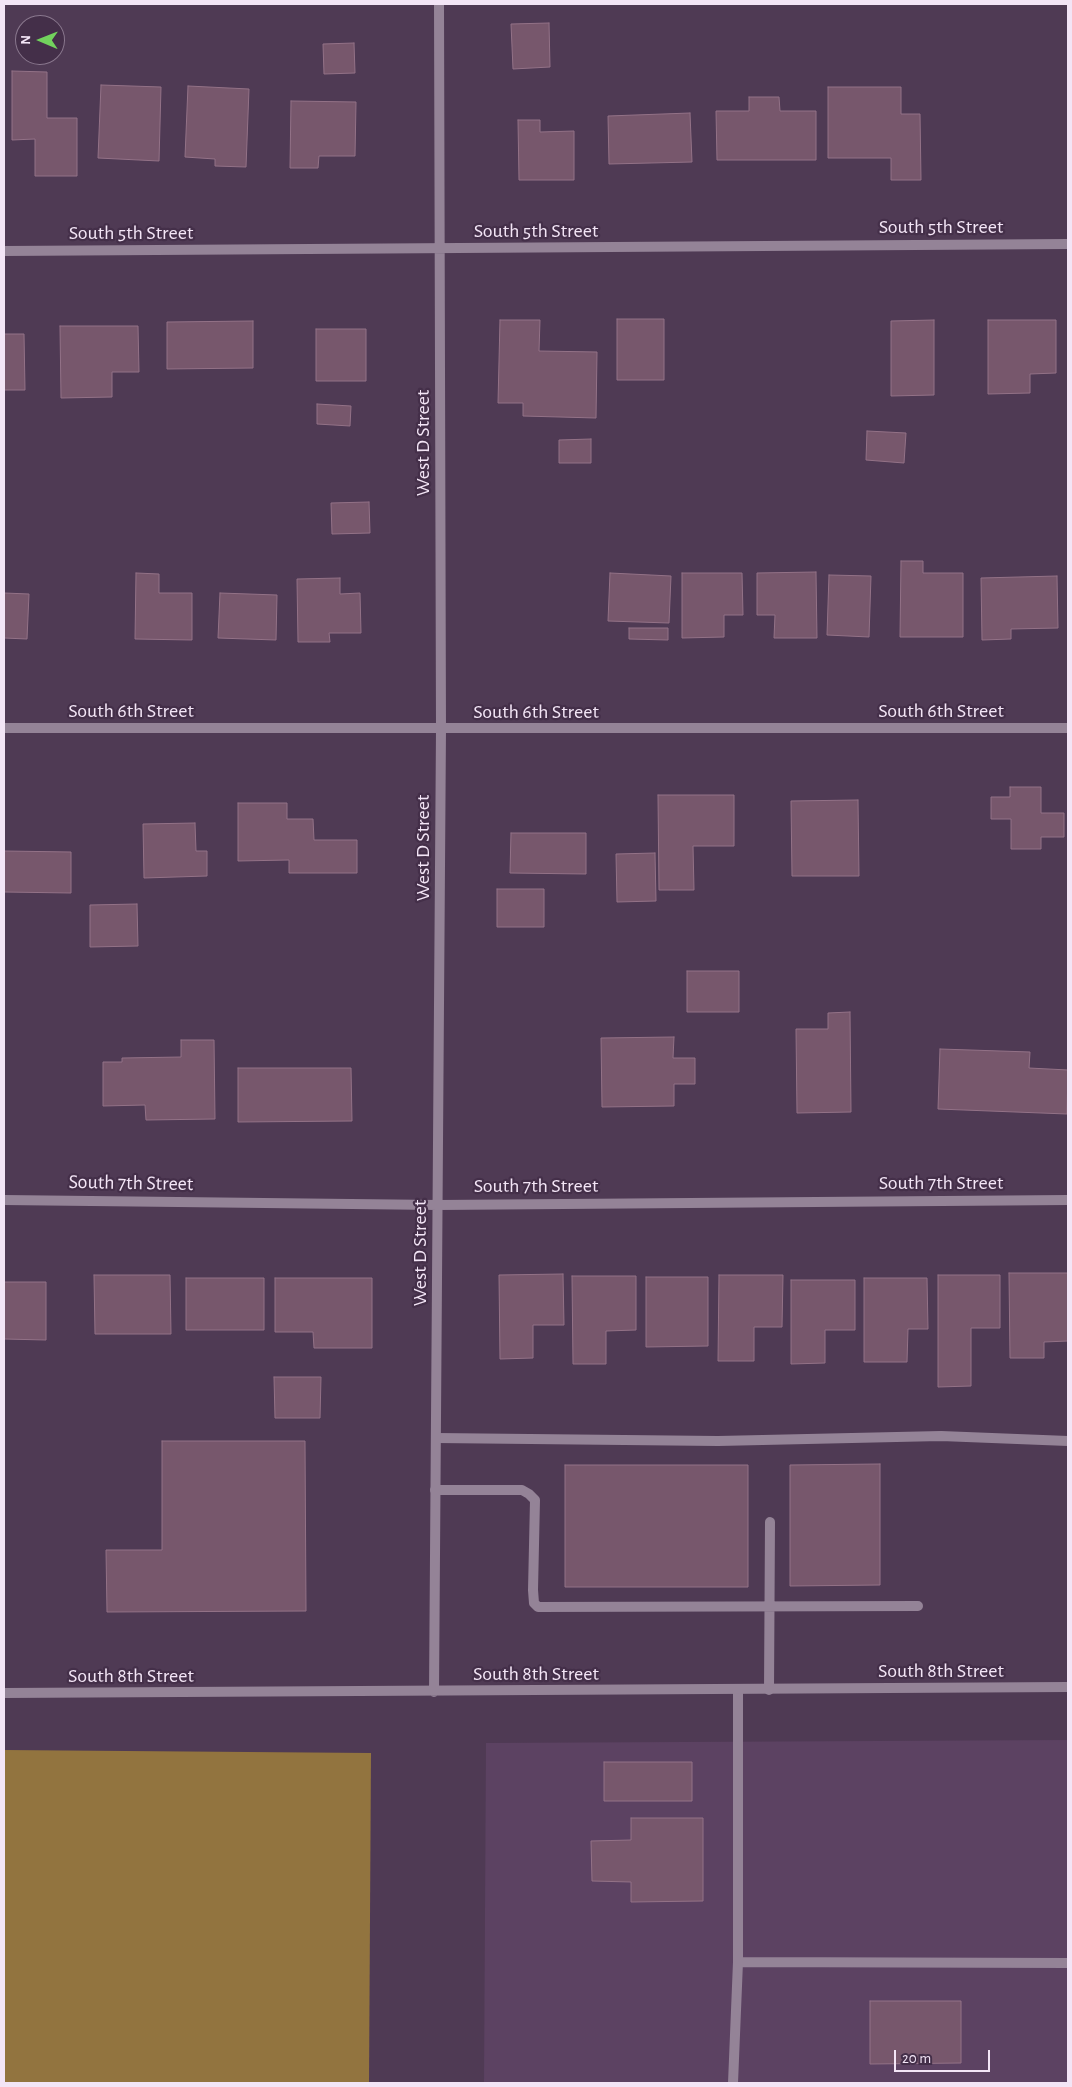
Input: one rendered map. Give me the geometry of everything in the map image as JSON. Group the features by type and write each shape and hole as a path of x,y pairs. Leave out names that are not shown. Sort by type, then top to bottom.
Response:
{"street":[{"name":"West D Street","path":"434,1692 441,729 438,4"},
{"name":"South 5th Street","path":"4,251 1068,244"},
{"name":"South 6th Street","path":"4,728 1068,728"},
{"name":"South 7th Street","path":"4,1200 438,1204 1068,1200"},
{"path":"436,1438 718,1441 941,1436 1068,1441"},
{"path":"435,1490 522,1490 534,1500 533,1590 534,1603 538,1607 918,1606"},
{"path":"769,1690 770,1522"},
{"name":"South 8th Street","path":"4,1694 1068,1687"},
{"path":"733,2083 738,1962 738,1690"},
{"path":"738,1962 1068,1963"}],"shaded area":[{"path":"1068,1740 1068,2083 484,2083 486,1743"},
{"path":"4,1750 371,1753 369,2083 4,2083"}],"building":[{"path":"549,23 550,67 513,69 511,24"},
{"path":"354,43 355,73 324,74 323,44"},
{"path":"12,71 47,72 47,118 77,118 77,176 35,176 35,139 12,140"},
{"path":"101,85 161,87 159,161 98,158"},
{"path":"188,86 249,89 246,167 215,166 215,159 185,157"},
{"path":"828,87 901,87 901,114 920,114 921,180 891,180 891,158 828,158"},
{"path":"749,97 779,97 780,111 816,111 816,160 717,160 716,111 749,111"},
{"path":"291,101 356,102 355,156 319,156 318,168 290,168"},
{"path":"690,113 692,162 609,164 608,116"},
{"path":"518,120 540,120 540,132 574,131 574,180 519,180"},
{"path":"617,319 664,319 664,380 617,380"},
{"path":"500,320 540,320 539,351 597,352 596,418 523,416 523,403 498,403"},
{"path":"934,320 934,395 891,396 891,321"},
{"path":"988,320 1056,320 1056,373 1030,374 1030,393 988,394"},
{"path":"253,321 253,368 167,369 167,322"},
{"path":"60,326 138,326 139,372 112,372 112,397 61,398"},
{"path":"316,329 366,329 366,381 316,381"},
{"path":"4,334 24,334 25,390 4,390"},
{"path":"317,404 351,406 350,426 317,424"},
{"path":"867,431 906,433 904,463 866,460"},
{"path":"591,439 591,463 559,463 559,440"},
{"path":"369,502 370,533 332,534 331,503"},
{"path":"901,561 923,561 923,573 963,573 963,637 900,637"},
{"path":"816,572 817,638 774,638 775,615 757,615 757,573"},
{"path":"136,573 159,574 159,593 192,593 192,640 135,639"},
{"path":"610,573 671,576 669,623 608,621"},
{"path":"682,573 742,573 743,615 724,615 724,637 682,638"},
{"path":"829,575 871,576 869,637 827,635"},
{"path":"1057,576 1058,628 1011,629 1011,639 982,640 981,578"},
{"path":"340,578 340,594 360,593 361,633 329,633 330,642 298,642 297,579"},
{"path":"4,593 29,594 27,639 4,638"},
{"path":"220,593 277,595 276,640 218,638"},
{"path":"629,628 668,628 668,640 629,639"},
{"path":"1010,787 1041,787 1041,813 1064,813 1064,837 1041,837 1041,849 1011,849 1011,819 991,819 991,797 1010,797"},
{"path":"658,795 734,795 734,846 693,846 694,890 659,890"},
{"path":"858,800 859,876 792,876 791,801"},
{"path":"238,803 287,803 287,819 313,819 314,840 357,840 357,873 289,873 289,860 238,861"},
{"path":"195,823 196,851 207,851 207,876 144,878 143,824"},
{"path":"511,833 586,833 586,874 510,873"},
{"path":"4,851 71,852 71,893 4,892"},
{"path":"655,853 656,901 617,902 616,854"},
{"path":"497,889 544,889 544,927 497,927"},
{"path":"137,904 138,946 90,947 90,905"},
{"path":"687,971 739,971 739,1012 687,1012"},
{"path":"850,1012 851,1112 797,1113 796,1029 828,1029 828,1013"},
{"path":"674,1037 673,1058 695,1058 695,1084 674,1084 674,1106 602,1107 601,1038"},
{"path":"181,1040 214,1040 215,1119 146,1120 145,1105 103,1106 103,1062 122,1062 122,1058 181,1057"},
{"path":"940,1049 1030,1052 1029,1068 1068,1070 1067,1114 938,1109"},
{"path":"238,1068 351,1068 352,1121 238,1122"},
{"path":"1009,1273 1068,1273 1068,1341 1044,1342 1044,1358 1010,1358"},
{"path":"563,1274 564,1325 533,1325 533,1358 500,1359 499,1275"},
{"path":"94,1275 170,1275 171,1334 95,1334"},
{"path":"719,1275 783,1275 782,1327 754,1327 754,1361 718,1361"},
{"path":"938,1275 1000,1275 1000,1328 971,1328 971,1386 938,1387"},
{"path":"572,1276 636,1276 636,1330 606,1331 606,1364 573,1364"},
{"path":"646,1277 708,1277 708,1346 646,1347"},
{"path":"186,1278 264,1278 264,1330 186,1330"},
{"path":"275,1278 372,1278 372,1348 314,1348 313,1332 275,1332"},
{"path":"864,1278 927,1278 928,1329 908,1329 907,1362 864,1362"},
{"path":"791,1280 855,1280 855,1330 825,1330 825,1363 791,1364"},
{"path":"4,1282 46,1282 46,1340 4,1339"},
{"path":"274,1377 321,1377 320,1418 275,1418"},
{"path":"162,1441 305,1441 306,1611 107,1612 106,1550 162,1550"},
{"path":"880,1464 880,1585 790,1586 790,1465"},
{"path":"565,1465 748,1465 748,1587 565,1587"},
{"path":"604,1762 692,1762 692,1801 604,1801"},
{"path":"631,1818 703,1818 703,1901 631,1902 631,1882 592,1881 591,1841 631,1840"},
{"path":"870,2001 961,2001 961,2063 870,2064"}]}
